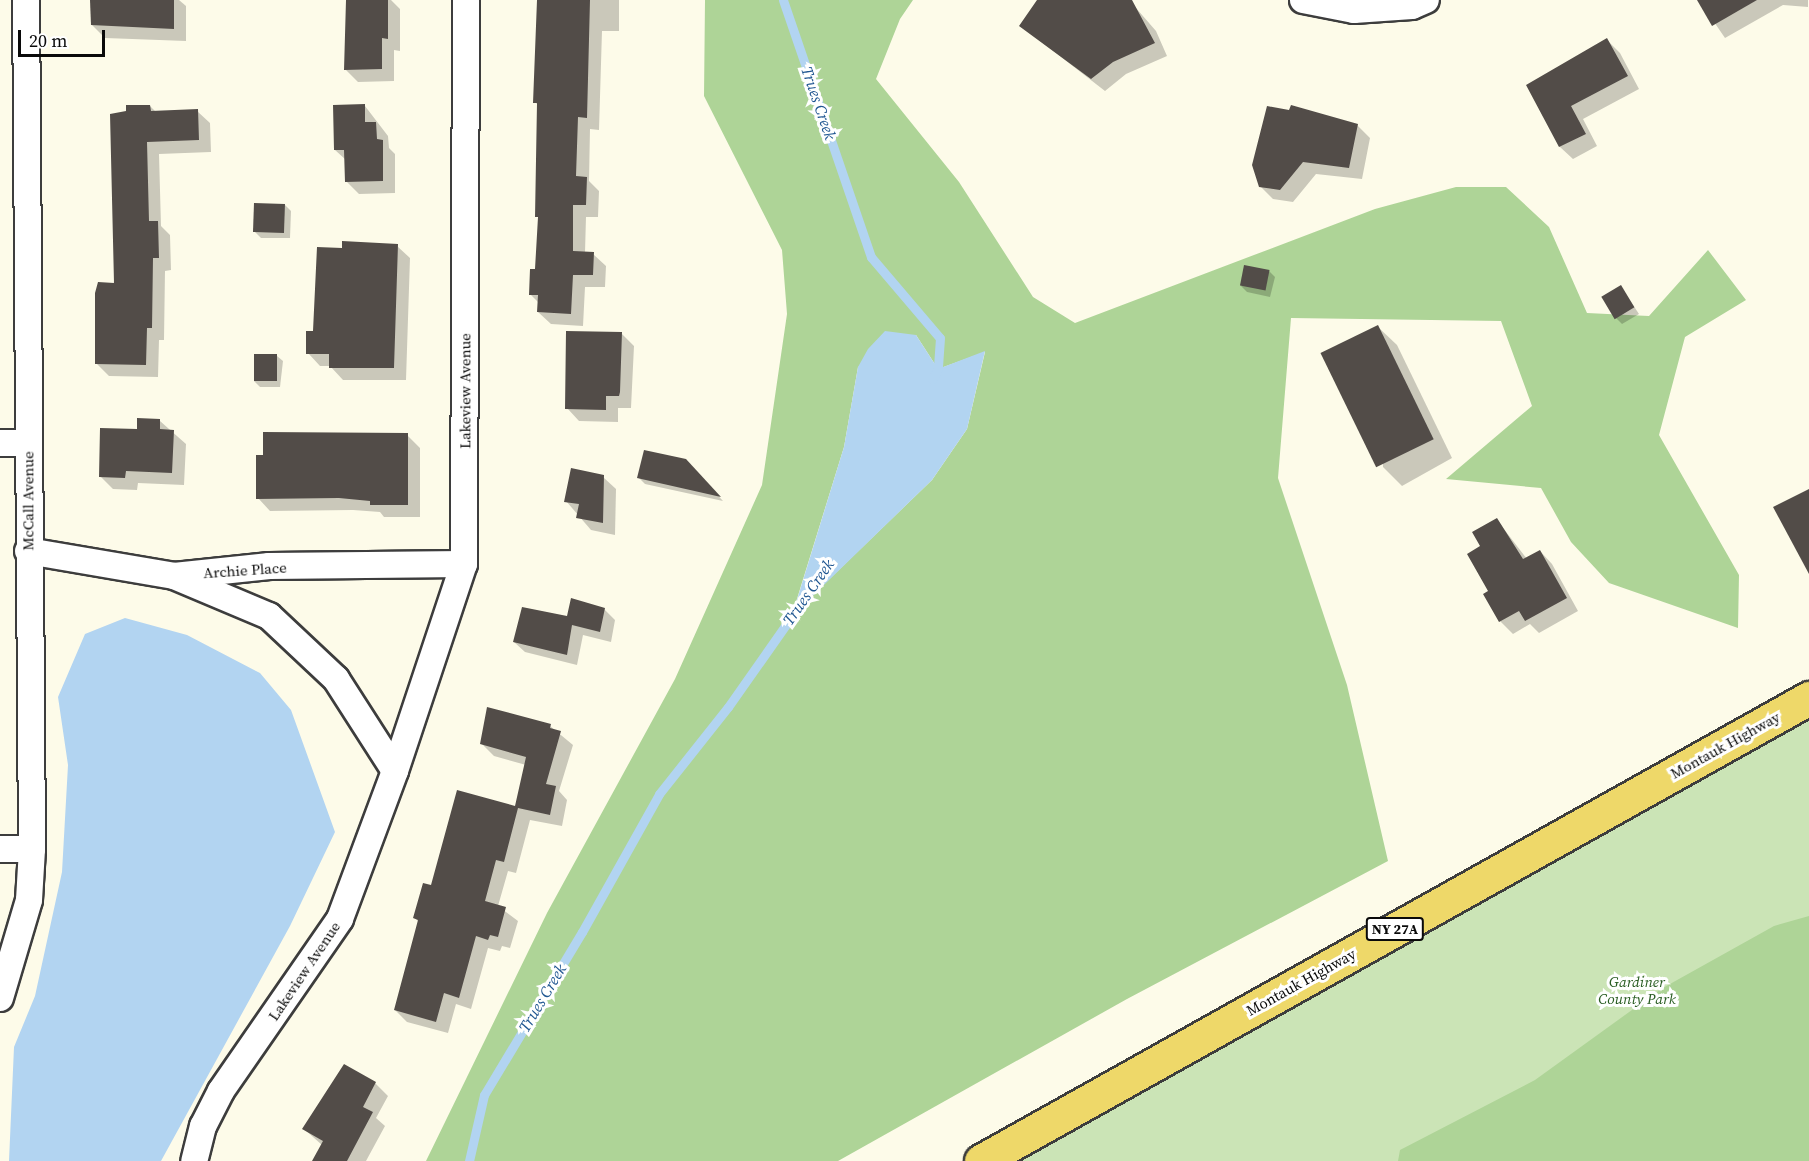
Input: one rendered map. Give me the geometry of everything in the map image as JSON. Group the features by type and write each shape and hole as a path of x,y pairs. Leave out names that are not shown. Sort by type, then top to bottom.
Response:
{"main road":[{"name":"Montauk Highway","path":"981,1161 1809,698"}],"street":[{"name":"McCall Avenue","path":"0,998 30,900 32,849 28,551 26,0"},
{"name":"Lakeview Avenue","path":"194,1161 203,1126 221,1091 340,919 395,771 464,564 465,0"},
{"path":"1304,0 1354,10 1412,6 1426,0"},
{"path":"0,443 28,443"},
{"name":"Archie Place","path":"28,551 174,576 269,566 464,564"},
{"path":"174,576 269,616 336,679 395,771"},
{"path":"0,849 32,849"}],"green space":[{"path":"705,0 913,0 900,19 876,79 959,182 1033,297 1075,323 1375,209 1456,187 1506,187 1549,227 1587,313 1649,316 1708,250 1746,300 1685,337 1659,435 1739,575 1738,628 1609,583 1571,542 1541,488 1446,479 1532,406 1501,321 1291,318 1278,478 1347,685 1388,861 1127,999 838,1161 426,1161 547,913 675,679 762,485 787,314 782,250 704,96","holes":["916,335 938,369 985,352 967,429 932,480 792,615 844,447 858,367"]},
{"name":"Gardiner County Park","path":"1809,698 1809,1161 981,1161"},
{"path":"1809,916 1809,1161 1398,1161 1400,1150 1535,1080 1661,989 1774,926"}],"water":[{"path":"885,331 916,335 938,369 985,351 967,429 932,480 792,616 844,447 858,367 868,349"},
{"path":"125,618 187,635 260,673 291,710 335,832 290,926 161,1161 9,1161 14,1047 35,996 62,872 68,765 58,697 85,634"}],"building":[{"path":"90,0 174,0 174,29 91,25"},
{"path":"346,0 388,0 388,39 382,38 382,69 344,70"},
{"path":"537,0 590,0 587,118 578,117 576,176 587,177 586,205 573,205 573,251 594,252 593,275 573,275 571,314 537,312 538,295 529,295 530,269 535,269 538,217 535,217 537,103 533,103"},
{"path":"1037,0 1132,0 1155,43 1113,62 1091,79 1019,26"},
{"path":"1697,0 1757,0 1712,26"},
{"path":"1607,38 1628,76 1571,106 1586,134 1559,147 1526,85"},
{"path":"365,104 365,122 376,122 377,139 383,140 383,181 345,182 344,150 334,150 333,105"},
{"path":"126,105 150,105 151,111 198,109 199,140 147,142 149,221 158,221 159,258 153,258 152,328 147,328 146,365 95,364 95,293 98,282 114,283 110,114 126,111"},
{"path":"1291,105 1358,124 1349,168 1303,162 1280,190 1259,187 1252,165 1267,106 1289,110"},
{"path":"254,203 285,204 284,233 253,232"},
{"path":"342,241 398,244 394,368 329,368 329,354 306,354 306,331 313,331 317,247 342,248"},
{"path":"1244,265 1270,270 1266,291 1240,286"},
{"path":"1621,285 1634,307 1615,319 1601,297"},
{"path":"1378,325 1434,439 1376,467 1320,353"},
{"path":"566,331 622,332 620,392 619,396 606,396 606,410 565,409"},
{"path":"254,354 277,354 277,381 254,381"},
{"path":"137,418 160,419 160,429 174,430 172,473 126,471 125,478 99,477 100,428 137,429"},
{"path":"263,432 408,433 408,505 370,505 370,501 339,498 256,499 256,455 263,455"},
{"path":"644,450 686,459 721,497 637,478"},
{"path":"571,468 604,475 603,523 576,518 579,504 564,502"},
{"path":"1809,489 1809,574 1773,507"},
{"path":"1497,518 1523,559 1540,550 1567,598 1525,621 1519,611 1499,622 1483,594 1488,591 1467,554 1480,546 1472,532"},
{"path":"571,598 605,608 600,632 572,625 567,655 513,642 522,607 567,616"},
{"path":"487,707 551,724 550,728 561,731 546,784 556,786 550,815 518,808 504,862 496,860 485,901 506,907 498,937 490,935 488,940 476,936 459,998 444,993 436,1022 394,1010 418,920 413,918 423,883 431,885 457,790 515,806 526,757 480,744"},
{"path":"344,1064 376,1082 363,1107 373,1112 347,1161 312,1161 323,1141 302,1129"}],"waterway":[{"name":"Trues Creek","path":"783,0 871,257 940,338 938,369 932,379"},
{"name":"Trues Creek","path":"469,1161 484,1095 582,932 659,794 728,707 799,606"}]}
